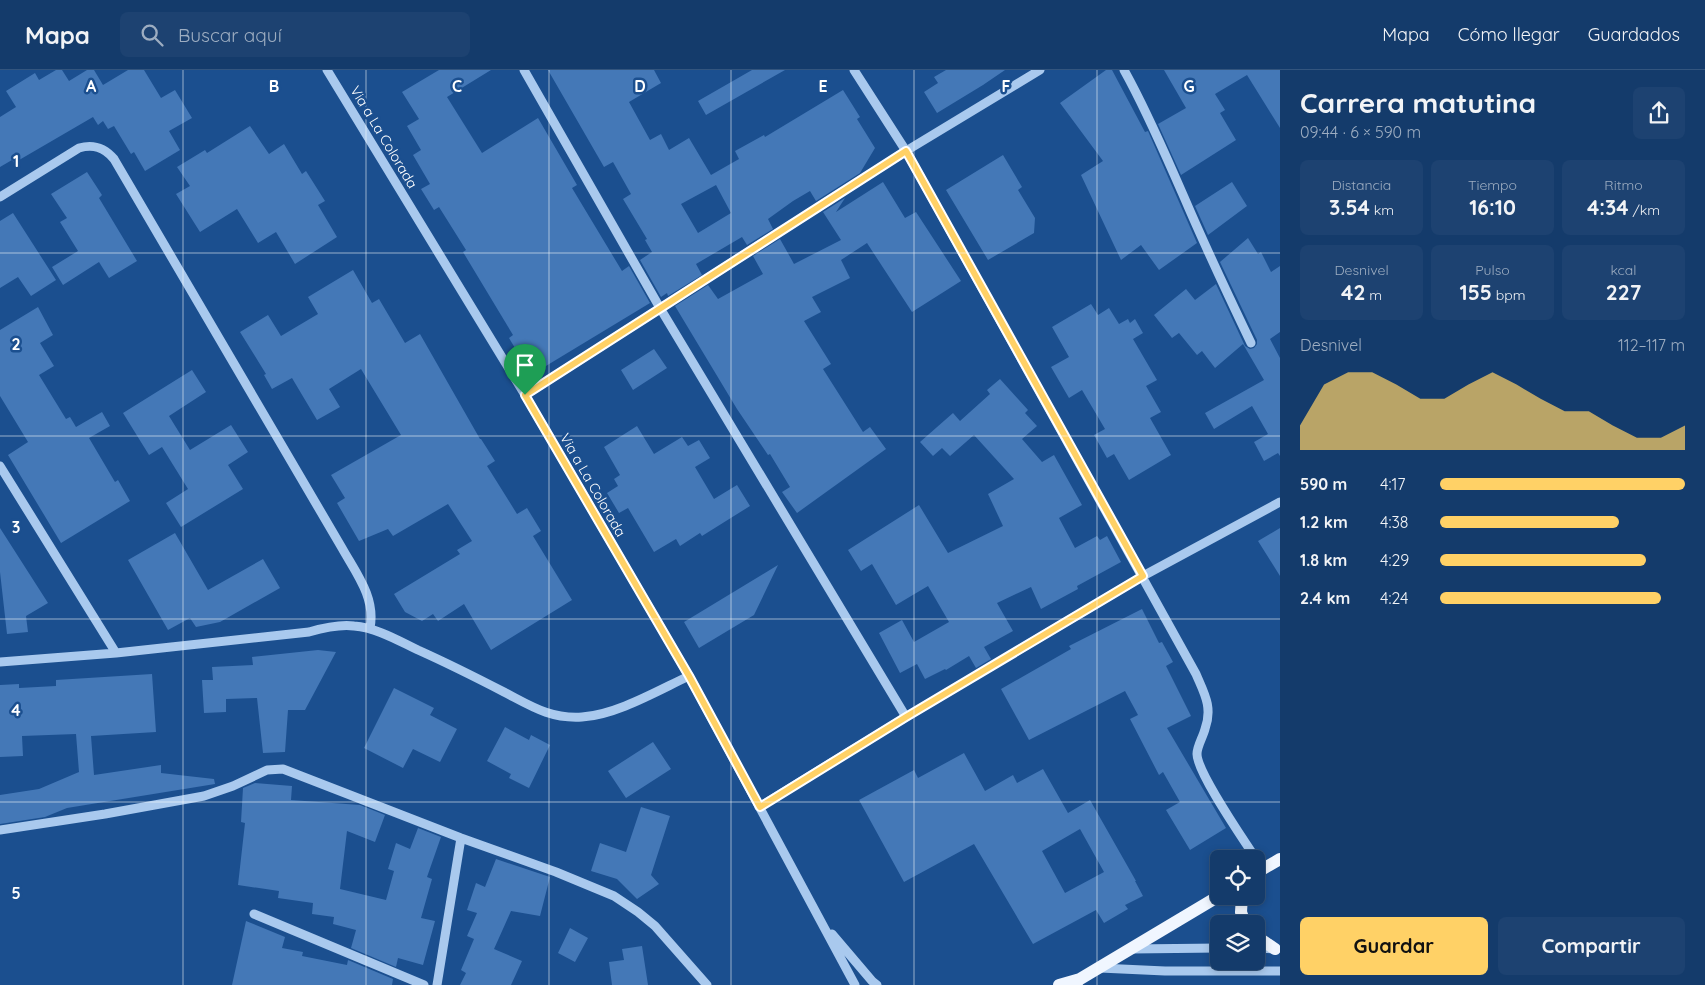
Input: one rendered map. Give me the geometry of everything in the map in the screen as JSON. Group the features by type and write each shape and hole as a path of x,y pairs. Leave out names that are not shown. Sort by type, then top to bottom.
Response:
{"main road":[{"path":"1265,863 1280,859"},
{"path":"1059,985 1077,982 1210,901"},
{"path":"1265,942 1277,949"}],"street":[{"name":"Via a La Colorada","path":"327,70 525,395 689,676 855,985"},
{"path":"524,70 660,308 906,717"},
{"path":"854,70 906,151 1196,674 1208,702 1210,713 1197,754 1198,762 1249,850"},
{"path":"525,395 906,151 1040,70"},
{"path":"1124,70 1160,140 1251,343"},
{"path":"0,197 79,148 97,147 109,153 368,594 372,609 370,628"},
{"path":"0,466 116,653"},
{"path":"760,807 906,717 1143,576 1280,502"},
{"path":"0,662 116,653 309,632 323,628 352,625 370,628 464,671 545,713 564,717 582,717 613,710 689,676"},
{"path":"0,830 204,796 233,786 259,772 275,768 290,770 461,838 556,872 620,900 655,926 707,985"},
{"path":"437,985 461,838"},
{"path":"254,914 424,985"},
{"name":"Via a La Colorada","path":"821,921 877,985"},
{"path":"1132,949 1210,948"},
{"path":"1099,968 1165,971 1280,971"}],"building":[{"path":"56,70 62,70 69,81 87,70 94,70 103,85 128,70 144,70 161,98 175,90 192,118 169,131 180,150 145,171 134,152 131,154 114,126 108,129 103,121 98,125 93,117 14,163 12,160 0,167 0,117 16,107 6,91 35,73 39,80"},
{"path":"439,70 491,70 447,97 482,153 538,118 577,185 572,188 622,271 629,266 650,303 531,375 509,338 513,335 463,252 466,250 439,207 434,210 421,189 430,184 413,155 421,150 407,126 419,119 402,92"},
{"path":"548,70 654,70 661,83 629,102 650,140 661,134 669,150 689,138 711,175 739,159 735,151 764,135 765,137 843,90 860,117 857,119 875,148 860,173 816,201 810,191 793,201 768,219 773,229 747,245 742,237 696,264 702,275 668,296 667,293 661,297 640,260 652,252 645,240 647,239 623,199 631,194 613,162 604,167","holes":["716,185 731,213 698,233 681,204"]},
{"path":"752,70 785,70 706,115 698,101"},
{"path":"946,70 1005,70 937,113 924,92 938,83 934,77"},
{"path":"1106,70 1112,70 1145,132 1148,131 1197,243 1159,270 1141,245 1121,260 1081,175 1103,161 1060,103"},
{"path":"1164,70 1280,70 1280,128 1247,75 1215,94 1225,110 1220,113 1236,140 1181,175 1158,124 1186,108"},
{"path":"250,126 269,154 284,144 302,174 306,171 325,201 318,205 337,237 295,264 276,232 258,243 237,209 200,232 176,194 190,186 177,167 205,150 207,153"},
{"path":"1003,155 1022,187 1018,190 1035,218 1034,233 988,260 946,190"},
{"path":"87,172 102,195 99,198 137,261 109,278 99,262 63,285 52,267 78,251 60,222 67,218 51,194"},
{"path":"883,182 905,218 916,212 961,281 912,312 867,243 841,260 850,278 812,297 821,312 804,321 831,364 823,369 863,432 870,427 886,449 797,513 782,492 790,487 770,454 768,455 737,409 675,306 708,285 718,299 763,274 753,256 780,239 794,264 841,240 823,212 845,198 836,212"},
{"path":"1232,182 1247,206 1208,235 1195,206"},
{"path":"13,213 56,280 31,296 18,277 0,288 0,221"},
{"path":"1248,238 1258,254 1261,252 1271,272 1280,266 1280,332 1270,339 1280,358 1280,456 1278,453 1264,461 1254,442 1268,434 1252,406 1214,429 1205,413 1264,380 1243,344 1215,368 1202,351 1197,355 1179,333 1172,338 1154,315 1186,289 1195,300 1216,284 1245,346 1250,349 1254,348 1257,340 1220,262"},
{"path":"353,270 372,303 379,299 405,343 420,334 480,439 495,461 487,466 517,514 527,508 541,531 533,536 572,600 491,650 464,604 438,621 433,614 422,621 405,612 394,594 460,554 457,550 472,541 448,504 393,536 388,529 359,541 337,503 345,498 331,475 401,435 361,369 329,389 340,407 317,420 292,378 272,389 264,375 266,374 240,332 268,315 281,336 318,314 308,297"},
{"path":"1091,304 1098,315 1109,308 1119,324 1128,319 1130,323 1135,319 1143,333 1133,339 1157,380 1146,386 1161,412 1150,418 1171,455 1129,480 1114,454 1107,458 1094,435 1105,429 1082,390 1069,398 1051,367 1069,357 1052,327"},
{"path":"38,307 53,335 40,343 54,366 39,375 66,419 70,417 76,427 102,412 110,426 89,438 115,482 118,480 130,501 61,543 8,455 28,442 0,396 0,330"},
{"path":"654,349 667,368 633,390 621,370"},
{"path":"192,370 206,392 169,416 190,450 231,425 248,452 228,465 243,489 181,527 166,503 188,489 162,447 149,455 123,413"},
{"path":"1000,379 1028,410 1025,413 1037,426 1022,439 1042,462 1054,455 1082,505 1059,518 1075,548 1097,536 1100,540 1107,536 1121,562 1077,586 1078,589 1041,609 1031,587 997,603 1013,631 984,647 991,659 976,668 969,656 946,670 925,679 917,664 900,673 879,633 902,620 914,642 949,622 928,586 896,605 872,564 861,571 848,550 919,505 948,553 1003,526 988,494 1014,479 974,435 950,456 942,448 933,456 920,442 953,413 960,421 990,394 987,390"},
{"path":"637,426 654,454 682,437 688,446 699,440 710,458 695,467 714,499 737,485 750,506 702,536 700,533 680,546 676,539 654,552 628,508 619,513 607,493 618,486 614,479 620,475 604,447"},
{"path":"0,528 48,603 26,616 28,632 7,634 0,572"},
{"path":"1280,528 1280,576 1258,541"},
{"path":"175,533 208,590 263,559 280,588 220,622 196,627 190,618 168,630 128,560"},
{"path":"778,565 754,615 699,648 684,622"},
{"path":"1142,609 1159,643 1162,642 1173,662 1166,666 1191,716 1167,728 1226,828 1190,850 1166,810 1180,802 1163,772 1159,775 1130,719 1138,715 1125,691 1029,740 1001,689 1071,649 1069,646"},
{"path":"318,650 336,652 305,710 288,710 285,752 263,753 257,698 226,699 226,712 204,713 202,680 213,680 212,667 253,665 252,657"},
{"path":"152,674 156,732 91,736 94,775 161,765 161,773 214,779 215,784 67,808 45,817 0,824 0,795 39,789 79,772 76,734 22,736 23,756 0,757 0,685 19,684 19,688 56,686 56,680"},
{"path":"394,688 434,708 430,715 457,729 440,762 413,749 403,768 364,748"},
{"path":"505,727 529,740 531,735 550,745 529,788 509,778 511,774 487,761"},
{"path":"653,742 671,769 626,798 608,771"},
{"path":"964,753 985,791 1013,775 1017,783 1043,769 1068,813 1090,800 1143,896 1125,905 1128,909 1104,923 1096,910 1033,944 974,844 904,882 859,800 914,770 918,778","holes":["1080,829 1104,872 1065,893 1042,851"]},
{"path":"255,783 292,786 291,800 360,805 385,815 375,842 347,831 340,889 386,900 394,871 388,869 396,843 410,849 418,828 441,837 427,877 432,879 421,918 435,921 423,965 398,958 396,967 351,948 356,930 333,924 334,917 312,914 313,903 278,898 279,891 238,885 245,823 241,822 243,788"},
{"path":"641,807 670,816 651,875 659,884 637,899 617,879 591,871 600,843 626,852"},
{"path":"496,859 550,877 540,916 511,911 494,949 522,961 511,985 460,985 466,973 461,970 474,939 467,936 477,913 467,910 476,883 485,887"},
{"path":"246,921 285,937 282,948 303,952 302,956 347,965 348,960 393,979 392,985 232,985"},
{"path":"570,928 588,938 575,962 558,953"},
{"path":"642,946 648,985 612,985 609,962 624,960 622,949"}],"route":[{"path":"906,151 1143,576 906,717 760,807 689,676 525,395 906,151"}]}
